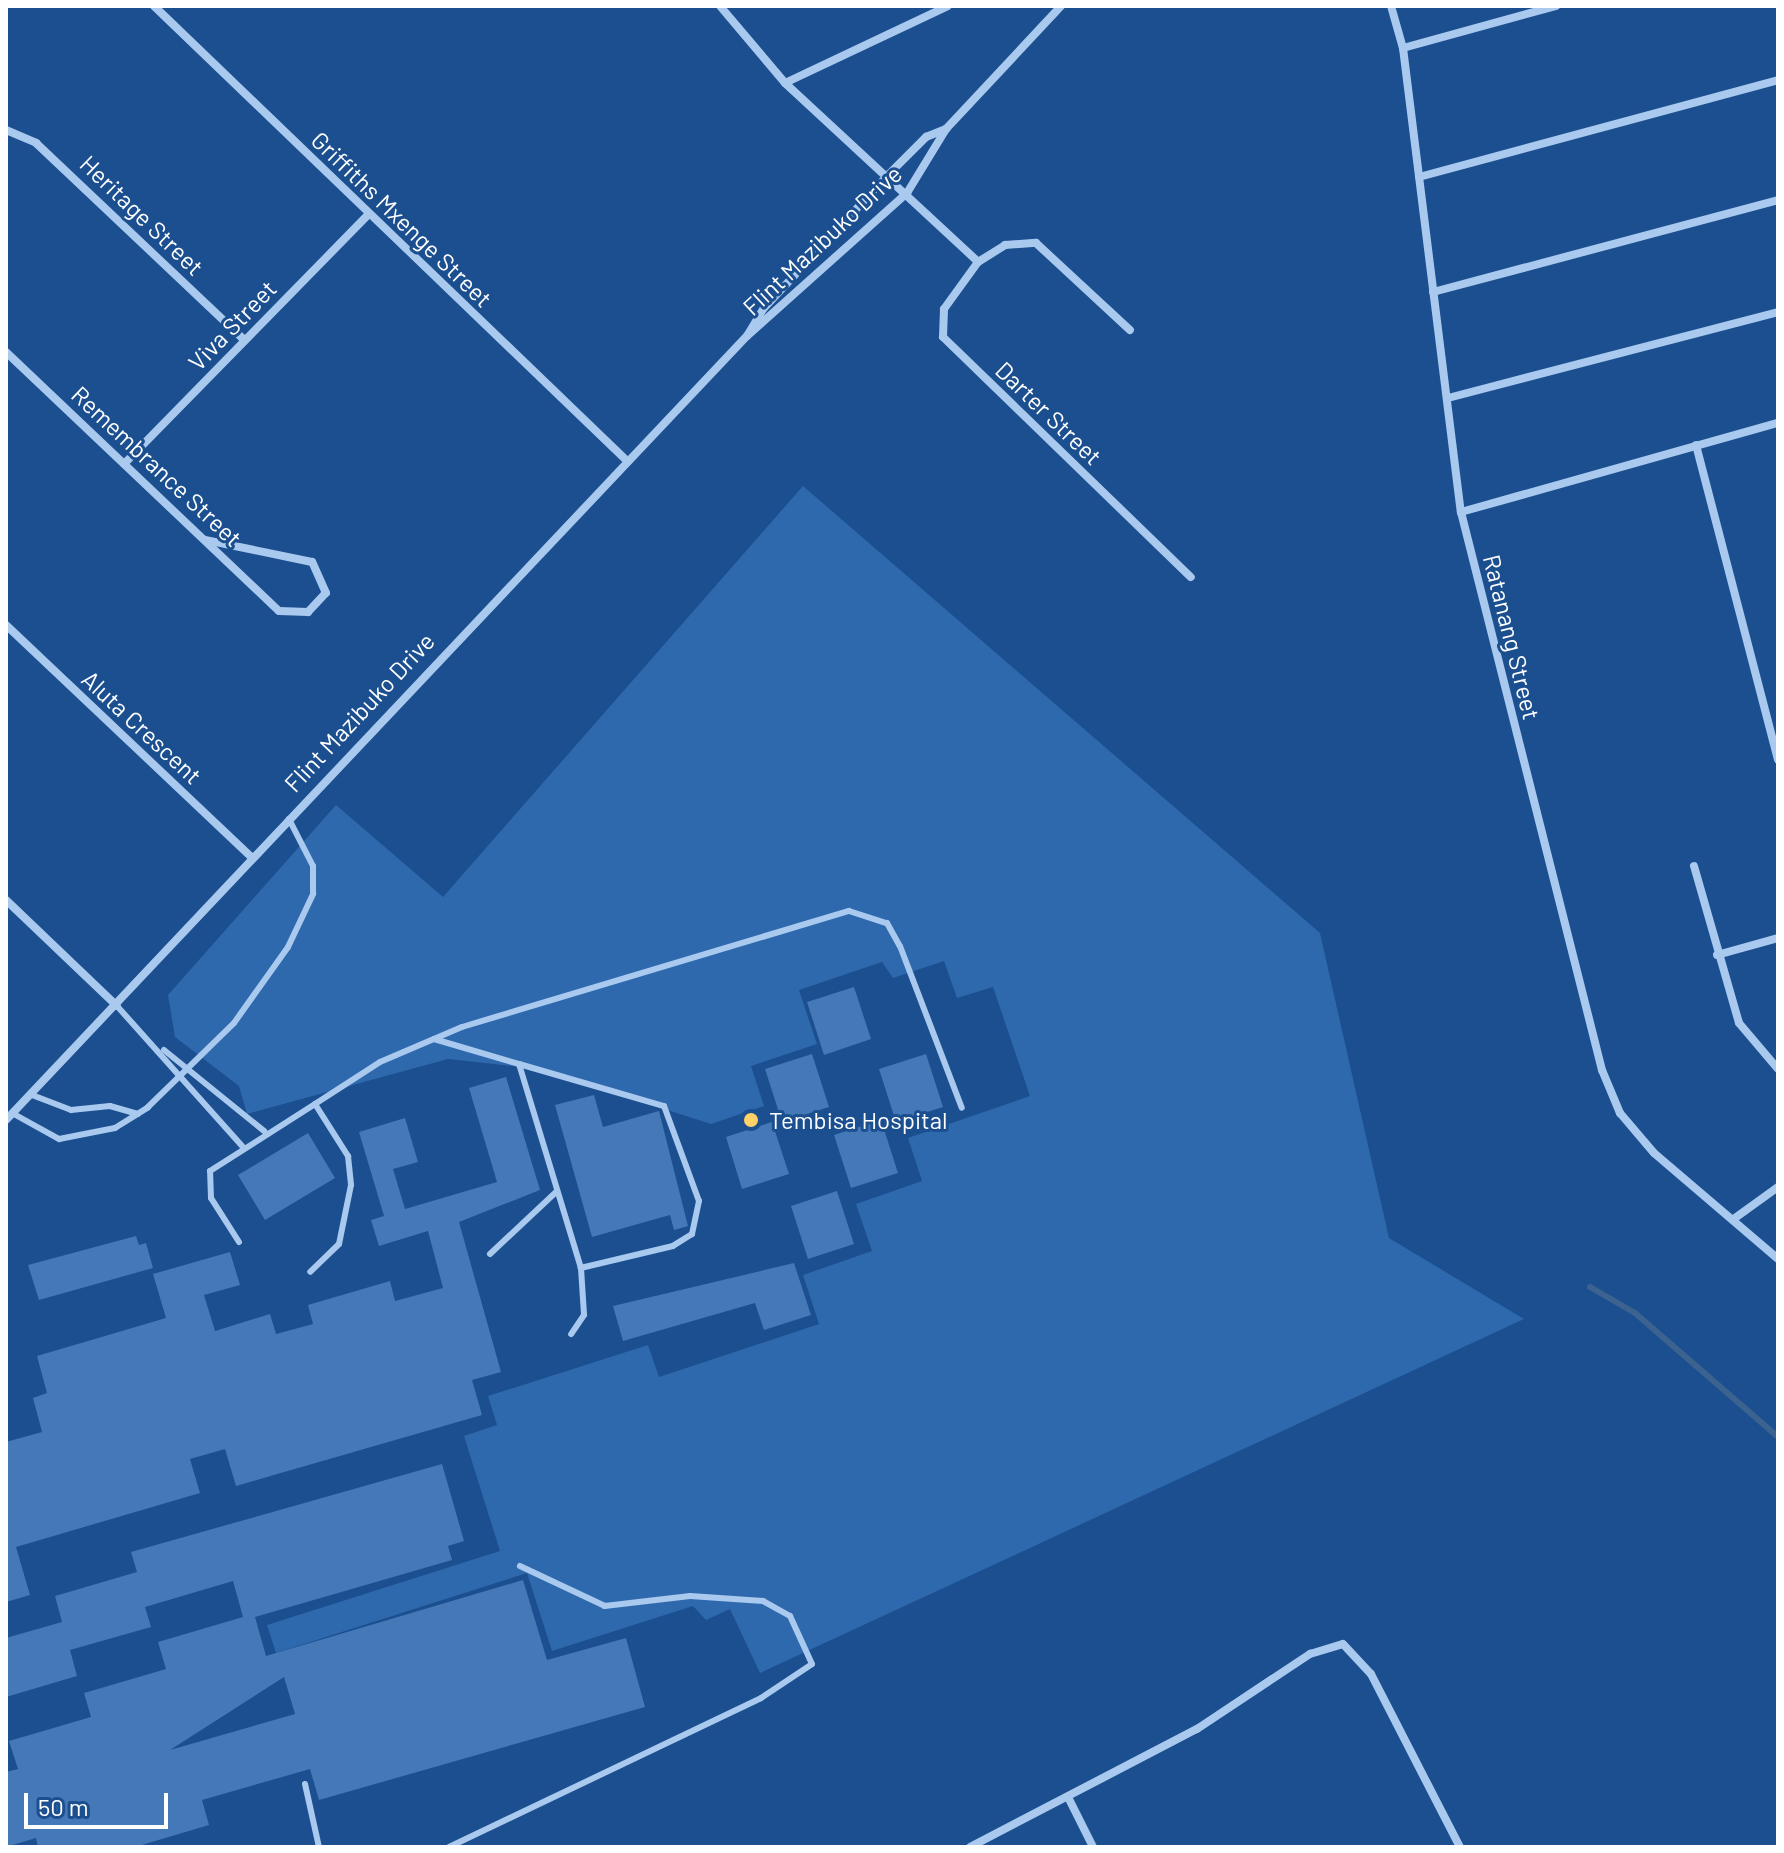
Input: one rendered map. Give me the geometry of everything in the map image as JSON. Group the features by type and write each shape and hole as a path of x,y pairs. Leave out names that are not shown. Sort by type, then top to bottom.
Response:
{"street":[{"name":"Griffiths Mxenge Street","path":"154,6 625,459"},
{"path":"720,6 785,83 888,175 978,262"},
{"path":"785,83 948,6"},
{"name":"Flint Mazibuko Drive","path":"9,1117 117,1006 288,817 625,459 747,336 907,193 946,129 1061,6"},
{"name":"Ratanang Street","path":"1391,6 1403,48 1461,512 1609,1091 1654,1153 1735,1218 1778,1259"},
{"path":"1403,48 1556,6"},
{"path":"1419,177 1778,80"},
{"name":"Flint Mazibuko Drive","path":"747,336 888,175 926,137 946,129"},
{"name":"Heritage Street","path":"6,130 36,143 244,340"},
{"path":"1433,292 1778,200"},
{"name":"Viva Street","path":"124,464 368,215"},
{"name":"Darter Street","path":"1130,330 1036,243 1005,245 978,262 944,309 943,337 1191,577"},
{"path":"1448,398 1778,312"},
{"name":"Remembrance Street","path":"6,352 279,611 293,616 318,604 325,580 312,562 206,540"},
{"path":"1461,512 1778,423"},
{"path":"1696,445 1778,759"},
{"name":"Aluta Crescent","path":"6,625 251,857"},
{"path":"1694,866 1717,955 1739,1023 1778,1069"},
{"path":"6,900 117,1006"},
{"path":"1717,955 1778,938"},
{"path":"1735,1218 1778,1187"},
{"path":"970,1847 1197,1729 1280,1671 1343,1644 1361,1656 1460,1847"},
{"path":"1068,1797 1093,1847"}],"lane":[{"path":"9,1117 46,1134 71,1139 138,1114 192,1067 253,997 313,894 313,866 288,817"},
{"path":"239,1242 207,1180 242,1146 264,1131 432,1038 809,920 868,913 887,923 900,946 962,1108"},
{"path":"117,1006 159,1047 180,1076 242,1146"},
{"path":"432,1038 664,1106 699,1201 692,1234 673,1246 581,1268"},
{"path":"159,1047 192,1067 264,1131"},
{"path":"519,1064 581,1268 584,1315 571,1334"},
{"path":"32,1095 71,1110 110,1106 138,1114"},
{"path":"310,1272 339,1244 351,1185 348,1156 315,1104"},
{"path":"490,1254 556,1192"},
{"path":"449,1847 761,1698 812,1664 790,1616 763,1601 690,1596 605,1606 520,1566"},
{"path":"305,1784 319,1847"}],"shaded area":[{"path":"803,486 1320,933 1389,1238 1524,1319 760,1673 730,1609 706,1620 693,1606 552,1651 527,1573 276,1653 267,1625 500,1551 464,1436 497,1425 488,1396 648,1345 659,1377 819,1324 803,1275 872,1251 856,1204 922,1181 908,1138 1030,1096 993,987 957,998 944,961 893,978 882,962 799,990 817,1044 751,1066 764,1106 711,1124 540,1069 448,1059 247,1114 239,1086 175,1037 168,995 336,805 443,897"}],"building":[{"path":"854,987 871,1039 824,1055 807,1002"},
{"path":"812,1054 829,1107 782,1122 765,1069"},
{"path":"926,1054 943,1107 896,1122 879,1069"},
{"path":"506,1077 540,1190 459,1222 501,1372 472,1380 482,1415 236,1486 225,1449 190,1459 200,1493 16,1547 30,1595 6,1602 6,1442 42,1432 33,1398 47,1393 37,1356 166,1318 153,1274 230,1252 240,1285 204,1295 215,1331 270,1314 276,1334 313,1324 308,1305 390,1281 395,1301 443,1288 428,1231 379,1246 371,1220 384,1216 359,1132 405,1118 418,1162 393,1169 405,1209 497,1182 469,1088"},
{"path":"594,1095 603,1127 659,1111 688,1226 674,1230 670,1215 592,1237 555,1105"},
{"path":"881,1120 898,1173 851,1188 834,1135"},
{"path":"772,1122 789,1174 742,1189 726,1137"},
{"path":"308,1133 335,1178 265,1220 238,1175"},
{"path":"837,1191 854,1244 808,1259 791,1206"},
{"path":"136,1236 139,1245 146,1243 153,1268 39,1300 28,1265"},
{"path":"794,1263 811,1315 764,1330 755,1303 623,1341 613,1306"},
{"path":"442,1464 464,1541 448,1546 452,1560 255,1617 266,1656 523,1580 547,1660 626,1638 645,1707 319,1800 310,1769 202,1800 209,1825 135,1847 38,1847 36,1838 6,1847 6,1772 18,1769 9,1741 91,1717 84,1693 166,1669 158,1642 243,1617 233,1581 145,1607 151,1627 70,1650 77,1676 6,1697 6,1638 62,1622 55,1596 137,1572 131,1552","holes":["284,1677 295,1714 170,1750"]}],"waterway":[{"path":"1590,1287 1635,1313 1778,1437"}],"place":[{"name":"Tembisa Hospital","path":"751,1120"}]}
